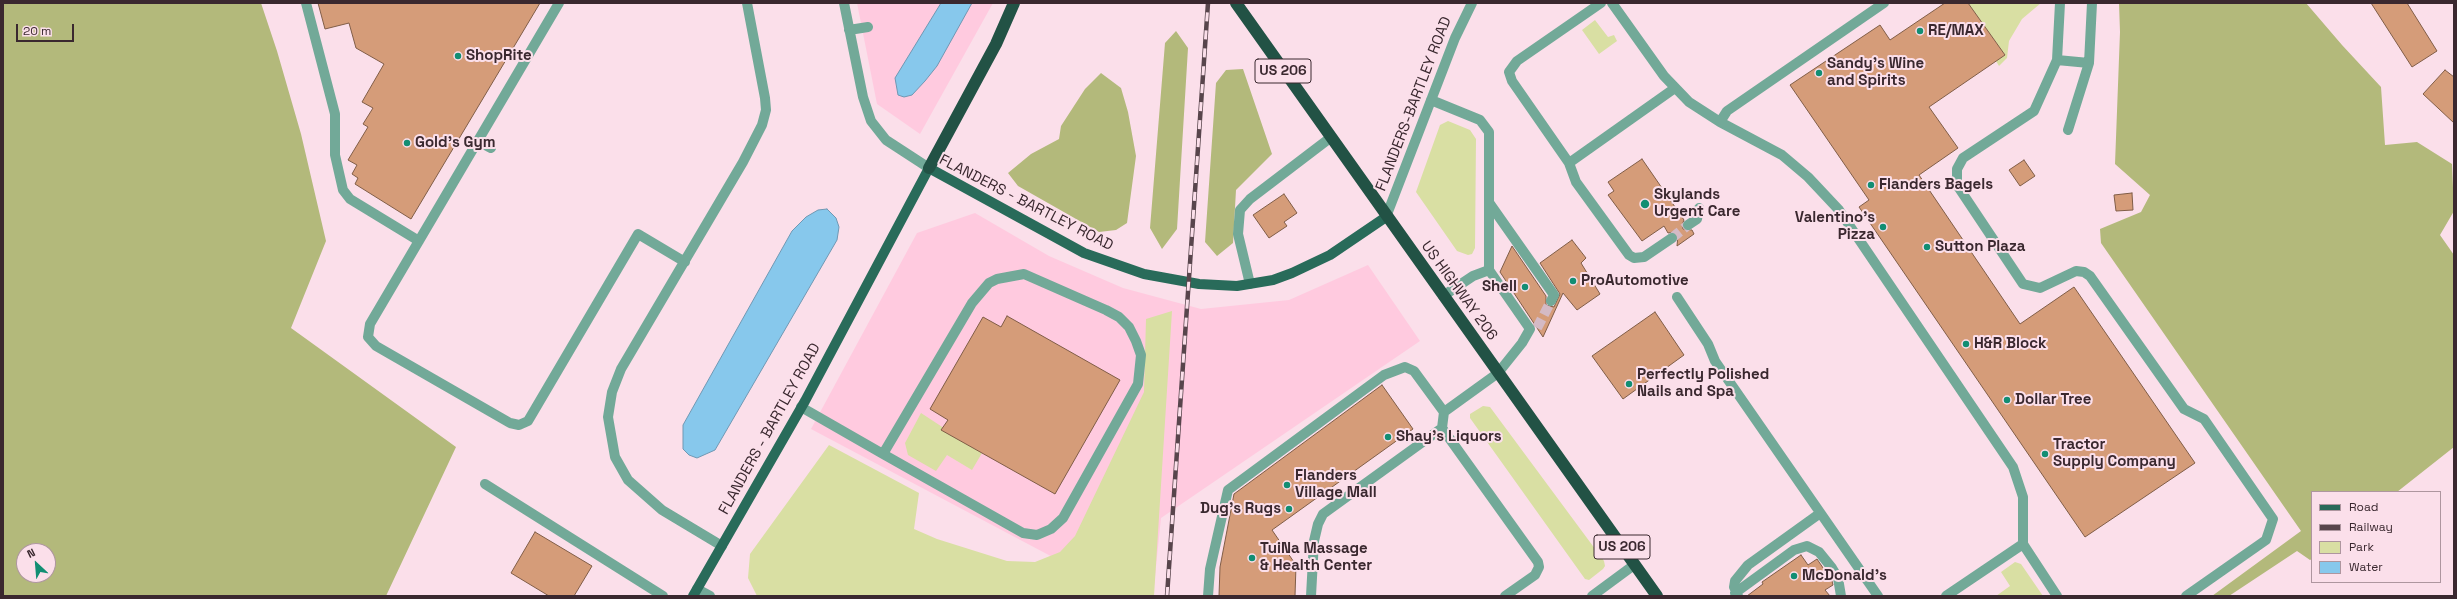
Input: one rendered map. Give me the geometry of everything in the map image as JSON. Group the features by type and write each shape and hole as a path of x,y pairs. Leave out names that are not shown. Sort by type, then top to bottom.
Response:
{"highway":[{"path":"929,168 996,44 1014,3"},
{"name":"US HIGHWAY 206","path":"1236,3 1386,217 1657,596"}],"main road":[{"name":"FLANDERS - BARTLEY ROAD","path":"695,592 801,407 929,168 1056,239 1113,264 1144,274 1192,283 1236,286 1273,280 1311,264 1346,245 1386,217"}],"street":[{"path":"306,3 335,114 335,155 343,190 350,199 420,241"},
{"path":"559,3 370,324 368,337 376,346 514,425 528,421 638,234 685,262"},
{"path":"722,546 662,510 641,494 619,467 608,427 609,405 616,380 757,137 764,117 765,98 747,3"},
{"path":"844,3 863,97 875,128 889,143 929,168"},
{"name":"FLANDERS-BARTLEY ROAD","path":"1386,217 1455,38 1472,3"},
{"path":"1601,3 1517,61 1509,72 1512,81 1569,163 1576,182 1629,255 1634,258 1644,257 1672,238"},
{"path":"1612,3 1664,76 1694,106 1720,122 1782,155 1808,177 1839,210 2013,467 2023,497 2023,544 2057,596"},
{"path":"1720,122 1727,111 1884,3"},
{"path":"2060,3 2057,60 2034,111 1963,158 1957,170 1957,185 2023,284 2040,288 2076,271 2084,272 2090,276 2184,409 2204,419 2273,519 2266,540 2186,596"},
{"path":"2068,130 2089,63 2092,3"},
{"path":"849,30 868,26"},
{"path":"2057,60 2089,63"},
{"path":"1569,163 1675,88"},
{"path":"1431,100 1473,116 1487,127 1490,136 1488,270 1533,328 1498,373 1444,412"},
{"path":"1250,284 1238,234 1240,210 1250,199 1330,138"},
{"path":"478,141 491,148"},
{"path":"1490,204 1554,295 1551,301"},
{"path":"1688,226 1697,219 1699,208"},
{"path":"1443,296 1473,276 1488,270"},
{"path":"801,407 883,454 1024,533 1037,535 1044,533 1063,518 1138,384 1141,355 1136,341 1129,327 1119,317 1031,277 1015,274 997,279 989,283 972,302 883,454"},
{"path":"1677,297 1708,344 1715,361 1878,596"},
{"path":"1208,596 1210,569 1228,490 1384,375 1399,368 1405,367 1414,371 1444,412 1442,428 1538,562 1538,570 1535,575 1505,596"},
{"path":"1311,596 1314,540 1318,524 1323,514 1442,428"},
{"path":"486,484 664,596"},
{"path":"1736,594 1735,581 1748,565 1820,514"},
{"path":"1946,596 2023,544"},
{"path":"1736,594 1794,550 1806,546 1819,552 1832,568 1838,578 1840,596"},
{"path":"1592,596 1634,565"},
{"path":"695,592 710,596"}],"shaded area":[{"path":"857,3 993,3 920,134 877,104"},
{"path":"975,213 1049,256 1123,288 1201,309 1289,300 1368,265 1420,341 1161,518 1153,596 1126,596 811,429 917,233"}],"green space":[{"path":"3,3 261,3 277,51 301,134 326,241 291,328 456,447 386,596 3,596"},
{"path":"1968,3 2041,3 2022,19 2009,41 2007,58 1999,66 1996,61 2005,55"},
{"path":"2119,3 2306,3 2381,87 2385,145 2417,142 2452,164 2454,211 2440,235 2454,255 2454,447 2398,491 2311,491 2311,560 2297,551 2229,596 2212,596 2301,531 2101,243 2100,229 2141,212 2150,195 2115,164 2120,32"},
{"path":"1595,20 1608,37 1614,35 1617,41 1599,54 1582,30"},
{"path":"1176,31 1188,48 1177,229 1162,249 1150,228 1165,43"},
{"path":"1243,69 1272,154 1236,190 1233,243 1217,256 1205,242 1216,83 1226,70"},
{"path":"1101,73 1121,88 1128,112 1136,156 1127,223 1116,230 1099,232 1018,186 1008,173 1031,154 1059,139 1061,126 1085,89"},
{"path":"1448,121 1470,130 1476,139 1475,248 1472,254 1468,255 1457,251 1416,192 1440,125"},
{"path":"1172,311 1154,596 757,596 748,578 750,554 829,445 919,493 914,529 937,539 1007,561 1035,562 1060,552 1075,536 1144,392 1146,319"},
{"path":"1483,406 1490,407 1604,561 1605,566 1603,569 1589,580 1585,579 1470,418 1470,414"},
{"path":"921,413 982,453 972,470 947,455 936,471 908,455 905,443"},
{"path":"2015,562 2021,564 2043,596 1996,596 2010,586 2001,572"}],"water":[{"path":"941,3 972,3 937,66 925,81 912,95 904,97 898,95 895,78"},
{"path":"827,209 836,218 839,227 837,240 715,450 697,458 689,455 683,449 683,425 792,231 806,217 818,210"}],"building":[{"path":"318,3 540,3 411,219 355,184 358,178 352,174 357,165 348,160 368,127 363,124 373,108 362,102 384,64 356,48 349,23 325,29"},
{"name":"Sutton Plaza","path":"1945,3 1968,3 2005,55 1929,107 1958,148 1919,175 2020,324 2074,287 2195,463 2085,537 1859,207 1869,200 1790,85 1880,25 1890,40"},
{"path":"2371,3 2407,3 2437,51 2412,67"},
{"path":"2445,70 2454,77 2454,123 2423,94"},
{"name":"Skylands Urgent Care","path":"1642,159 1684,220 1682,225 1683,229 1692,230 1694,234 1677,246 1678,235 1674,232 1668,233 1664,226 1642,241 1608,195 1614,191 1608,182"},
{"path":"2024,160 2035,176 2020,186 2009,170"},
{"path":"2132,193 2133,210 2116,211 2114,195"},
{"path":"1284,194 1297,213 1284,222 1287,226 1269,238 1253,215"},
{"path":"1572,240 1586,258 1581,263 1600,294 1577,310 1563,293 1543,337 1500,272 1512,246 1546,296 1546,305 1554,307 1560,294 1540,263"},
{"path":"1655,312 1684,355 1623,399 1592,356"},
{"path":"1007,316 1120,380 1055,494 941,430 948,420 930,409 983,317 1001,327"},
{"name":"Flanders Village Mall","path":"1382,385 1413,429 1272,530 1296,565 1295,596 1219,596 1220,567 1234,494"},
{"path":"535,532 592,566 574,596 549,596 511,573"},
{"name":"McDonald's","path":"1801,555 1808,565 1817,559 1832,581 1833,585 1825,590 1830,596 1747,596 1763,584 1762,582"}],"tunnel":[{"path":"1672,238 1688,225"},
{"path":"1537,328 1551,301"}],"railway":[{"path":"1167,596 1208,3"}],"place":[{"name":"RE/MAX","path":"1920,31"},
{"name":"ShopRite","path":"458,56"},
{"name":"Sandy's Wine and Spirits","path":"1819,73"},
{"name":"Gold's Gym","path":"407,143"},
{"name":"Flanders Bagels","path":"1871,185"},
{"name":"Skylands Urgent Care","path":"1645,204"},
{"name":"Valentino's Pizza","path":"1883,227"},
{"name":"Sutton Plaza","path":"1927,247"},
{"name":"ProAutomotive","path":"1573,281"},
{"name":"Shell","path":"1525,287"},
{"name":"H&R Block","path":"1966,344"},
{"name":"Perfectly Polished Nails and Spa","path":"1629,384"},
{"name":"Dollar Tree","path":"2007,400"},
{"name":"Shay's Liquors","path":"1388,437"},
{"name":"Tractor Supply Company","path":"2045,454"},
{"name":"Flanders Village Mall","path":"1287,485"},
{"name":"Dug's Rugs","path":"1289,509"},
{"name":"TuiNa Massage & Health Center","path":"1252,558"},
{"name":"McDonald's","path":"1794,576"}]}
